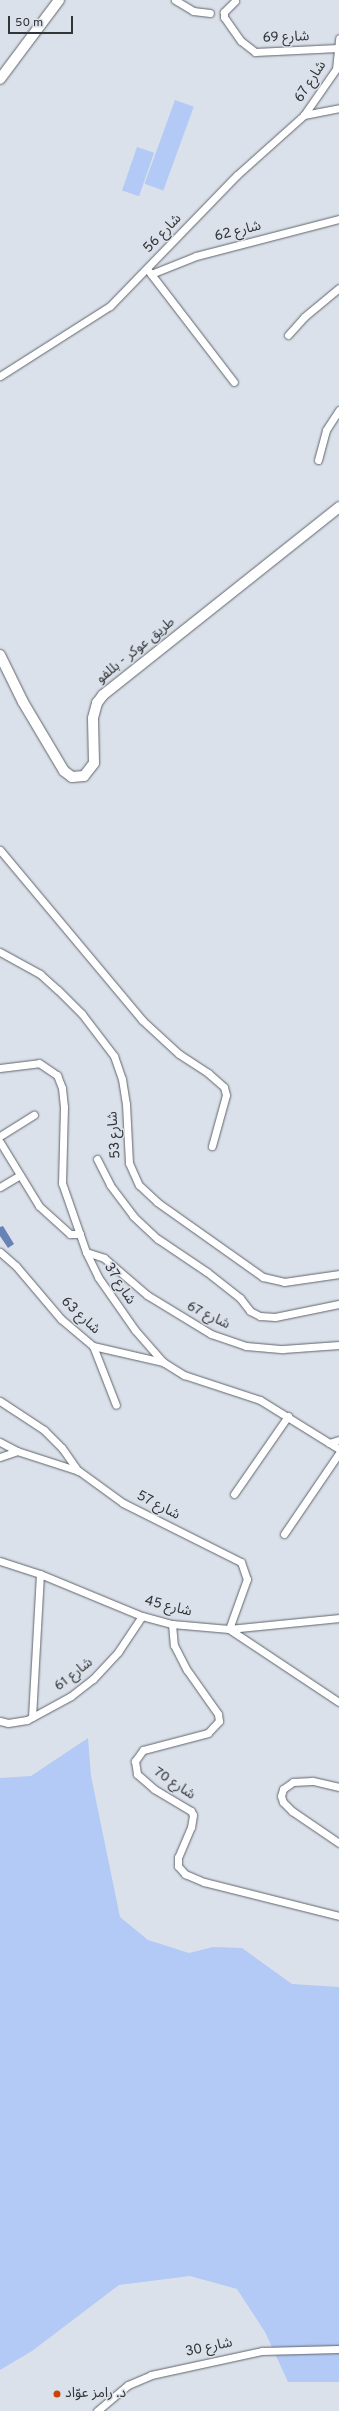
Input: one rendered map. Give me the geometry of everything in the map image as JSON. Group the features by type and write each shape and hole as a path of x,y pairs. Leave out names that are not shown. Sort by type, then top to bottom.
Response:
{"street":[{"path":"0,79 59,0"},
{"path":"175,0 193,10 210,13"},
{"name":"شارع 69","path":"235,1 224,12 224,17 242,41 255,52 338,48"},
{"name":"شارع 67","path":"304,115 336,69 339,38"},
{"path":"304,115 339,108"},
{"name":"شارع 56","path":"0,376 93,319 110,306 149,271 237,175 304,115"},
{"name":"شارع 62","path":"149,271 196,256 339,219"},
{"path":"149,271 234,382"},
{"path":"288,335 304,317 339,288"},
{"path":"318,460 326,430 339,410"},
{"name":"طريق عوكر - بللفو","path":"0,655 23,702 64,771 72,777 84,776 94,763 92,718 97,703 103,695 339,507"},
{"path":"0,850 142,1020 179,1054 208,1073 224,1087 226,1095 212,1146"},
{"name":"شارع 53","path":"0,952 40,974 58,990 82,1014 114,1056 122,1080 126,1104 129,1163 139,1185 157,1202 263,1276 284,1282 339,1274"},
{"name":"شارع 37","path":"0,1068 39,1063 56,1075 62,1088 64,1107 62,1183 86,1252 109,1296 164,1362 184,1375 245,1394 288,1416 339,1449"},
{"path":"0,1136 34,1115"},
{"path":"0,1142 38,1206 48,1217 70,1234 80,1234"},
{"path":"97,1159 110,1185 133,1216 158,1239 235,1293 250,1310 260,1316 274,1317 339,1304"},
{"path":"0,1187 20,1175"},
{"name":"شارع 63","path":"0,1252 16,1266 61,1318 93,1346 164,1362"},
{"name":"شارع 67","path":"86,1252 104,1258 147,1295 211,1334 246,1346 283,1349 339,1345"},
{"path":"93,1346 116,1405"},
{"path":"0,1401 44,1430 62,1448 79,1471"},
{"path":"234,1494 288,1416"},
{"path":"329,1443 339,1440"},
{"name":"شارع 57","path":"0,1442 16,1452 79,1471 130,1507 240,1562 247,1579 229,1629"},
{"path":"0,1457 16,1452"},
{"path":"284,1534 339,1452"},
{"name":"شارع 45","path":"0,1561 40,1574 142,1616 172,1624 229,1629 339,1618"},
{"path":"32,1717 40,1574"},
{"name":"شارع 61","path":"0,1721 19,1722 32,1717 71,1696 94,1679 118,1652 142,1616"},
{"name":"شارع 70","path":"172,1624 174,1645 187,1670 218,1714 219,1721 208,1733 143,1750 135,1761 137,1774 154,1789 186,1808 193,1815 191,1827 178,1857 178,1866 185,1874 209,1884 339,1916"},
{"path":"229,1629 339,1702"},
{"path":"339,1787 312,1781 293,1782 286,1786 281,1796 292,1811 339,1843"},
{"name":"شارع 30","path":"97,2411 128,2386 151,2375 262,2351 339,2349"}],"shaded area":[{"path":"175,100 194,107 163,190 145,184"},
{"path":"137,147 154,153 139,196 122,190"},
{"path":"3,1226 14,1244 8,1248 0,1236 0,1227"},
{"path":"88,1738 91,1776 120,1917 148,1940 189,1953 213,1947 242,1948 292,1984 339,1987 339,2382 288,2382 265,2332 237,2289 190,2276 119,2285 32,2351 0,2370 0,1778 31,1776"}],"place":[{"name":"د. رامز عوّاد","path":"57,2394"}]}
